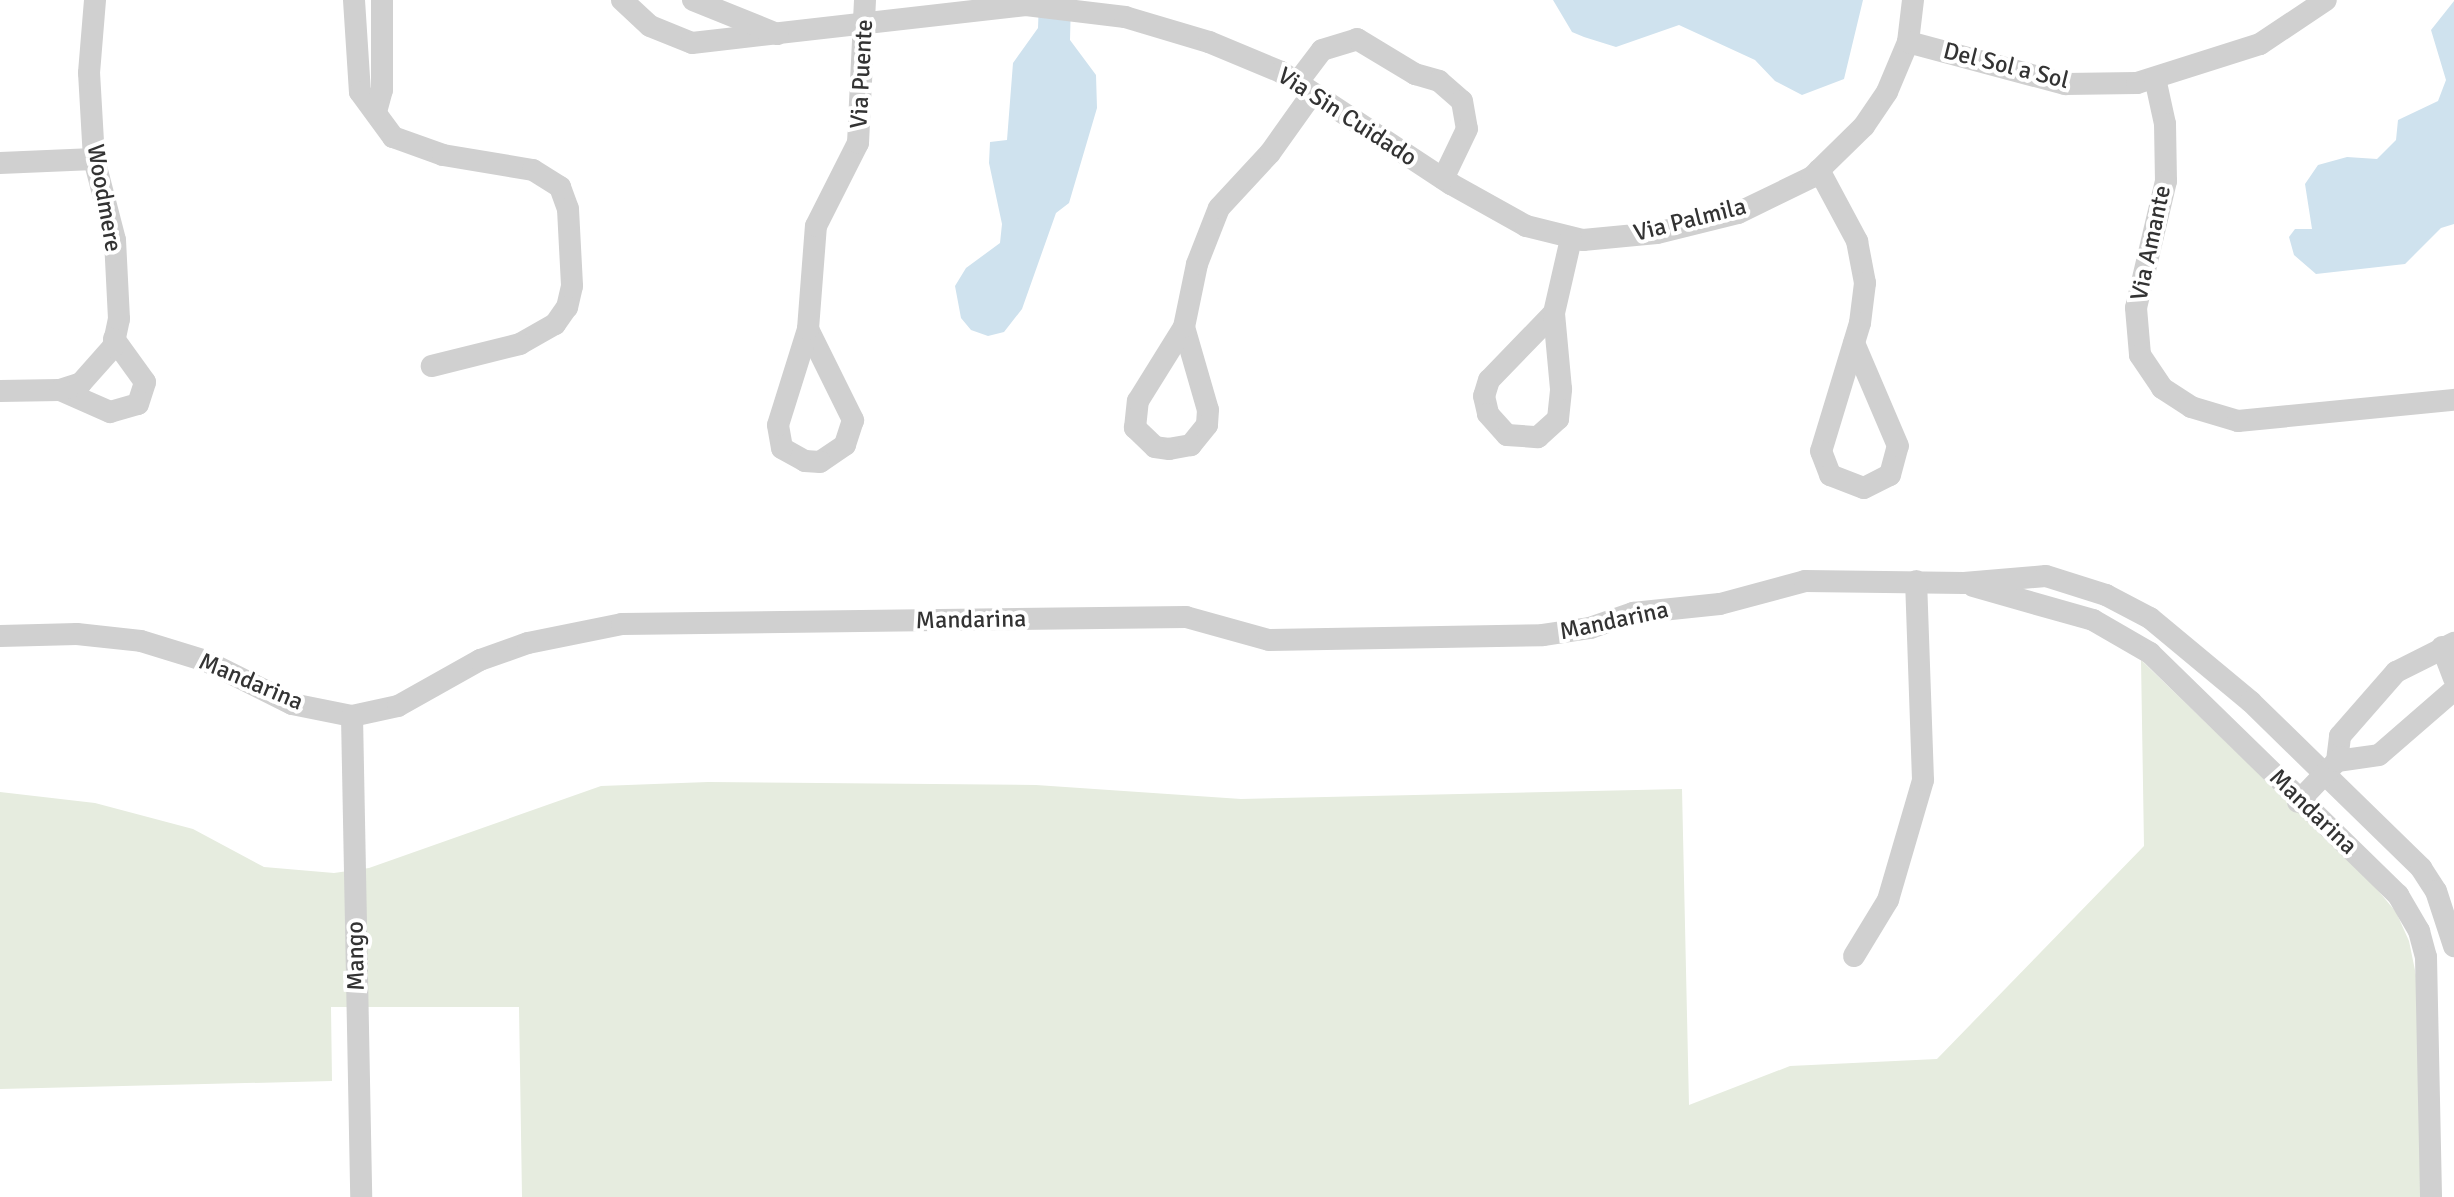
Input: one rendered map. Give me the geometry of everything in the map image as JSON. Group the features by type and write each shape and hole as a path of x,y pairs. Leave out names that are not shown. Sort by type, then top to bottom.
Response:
{"street":[{"name":"Woodmere","path":"71,386 98,369 114,339 119,319 115,240 94,159 89,73 95,0"},
{"path":"354,0 360,92 393,137 413,147 533,170 560,187 568,209 572,286 567,307 555,324 520,344 432,366"},
{"path":"376,112 382,90 382,0"},
{"path":"693,0 782,36"},
{"name":"Via Puente","path":"808,329 853,420 845,445 820,462 792,455 778,436 780,411 808,329 816,226 858,143 865,0"},
{"name":"Via Palmila","path":"1571,239 1657,233 1738,213 1819,170 1864,126 1887,92 1908,42 1913,0"},
{"name":"Del Sol a Sol","path":"1908,42 2065,84 2155,78 2260,44 2326,0"},
{"name":"Via Sin Cuidado","path":"635,5 692,43 782,36 944,10 1035,5 1079,9 1209,42 1304,89 1443,179 1526,226 1571,239"},
{"path":"1184,327 1208,410 1207,425 1191,445 1169,449 1143,439 1134,415 1143,388 1184,327 1197,264 1219,208 1270,153 1322,50 1345,39 1367,42 1415,74 1439,81 1462,101 1467,129 1443,179"},
{"name":"Via Amante","path":"2155,78 2165,124 2166,181 2136,308 2140,355 2162,388 2191,407 2238,421 2454,400"},
{"path":"0,163 94,159"},
{"path":"1819,170 1857,241 1865,283 1854,343 1821,451 1830,475 1864,488 1890,475 1898,446 1854,343"},
{"path":"1554,313 1489,380 1484,396 1488,414 1507,435 1538,437 1558,419 1561,389 1554,313 1571,239"},
{"path":"0,391 71,386 110,412 138,404 145,382 114,339"},
{"name":"Mandarina","path":"0,636 77,634 141,641 206,661 292,704 352,716 398,706 480,660 528,643 622,624 1186,617 1269,640 1543,635 1590,628 1633,613 1720,604 1805,581 1964,583 2026,574 2106,595 2177,637 2330,768 2411,857 2436,891 2454,946"},
{"path":"1854,956 1888,900 1923,780 1916,581"},
{"name":"Mandarina","path":"1964,583 2062,609 2120,633 2150,653 2226,725 2298,802 2387,883 2410,913 2426,957 2431,1197"},
{"path":"2298,802 2330,768 2340,736 2389,679 2448,645 2454,679"},
{"path":"2330,768 2379,755 2454,690"},
{"path":"2226,725 2251,702"},
{"name":"Mango","path":"352,716 361,1197"},
{"path":"2387,883 2411,857"}],"shaded area":[{"path":"2141,660 2371,882 2396,912 2409,941 2418,985 2422,1197 522,1197 519,1007 331,1007 332,1081 0,1089 0,792 95,803 193,829 264,867 334,873 369,868 601,786 708,782 1036,785 1241,799 1682,789 1689,1105 1790,1066 1937,1059 2144,846"}],"water":[{"path":"1039,0 1071,0 1070,40 1096,75 1097,108 1069,203 1056,213 1022,309 1004,332 988,336 971,330 961,318 955,286 966,268 1000,243 1002,224 989,163 990,142 1007,140 1013,63 1038,28"},
{"path":"1553,0 1863,0 1844,79 1802,95 1775,81 1755,60 1679,25 1616,47 1584,37 1572,32"},
{"path":"2454,1 2454,224 2441,228 2405,264 2316,274 2294,255 2289,237 2295,229 2312,229 2305,184 2318,165 2347,157 2377,159 2396,140 2398,120 2438,101 2446,80 2431,30"}]}
